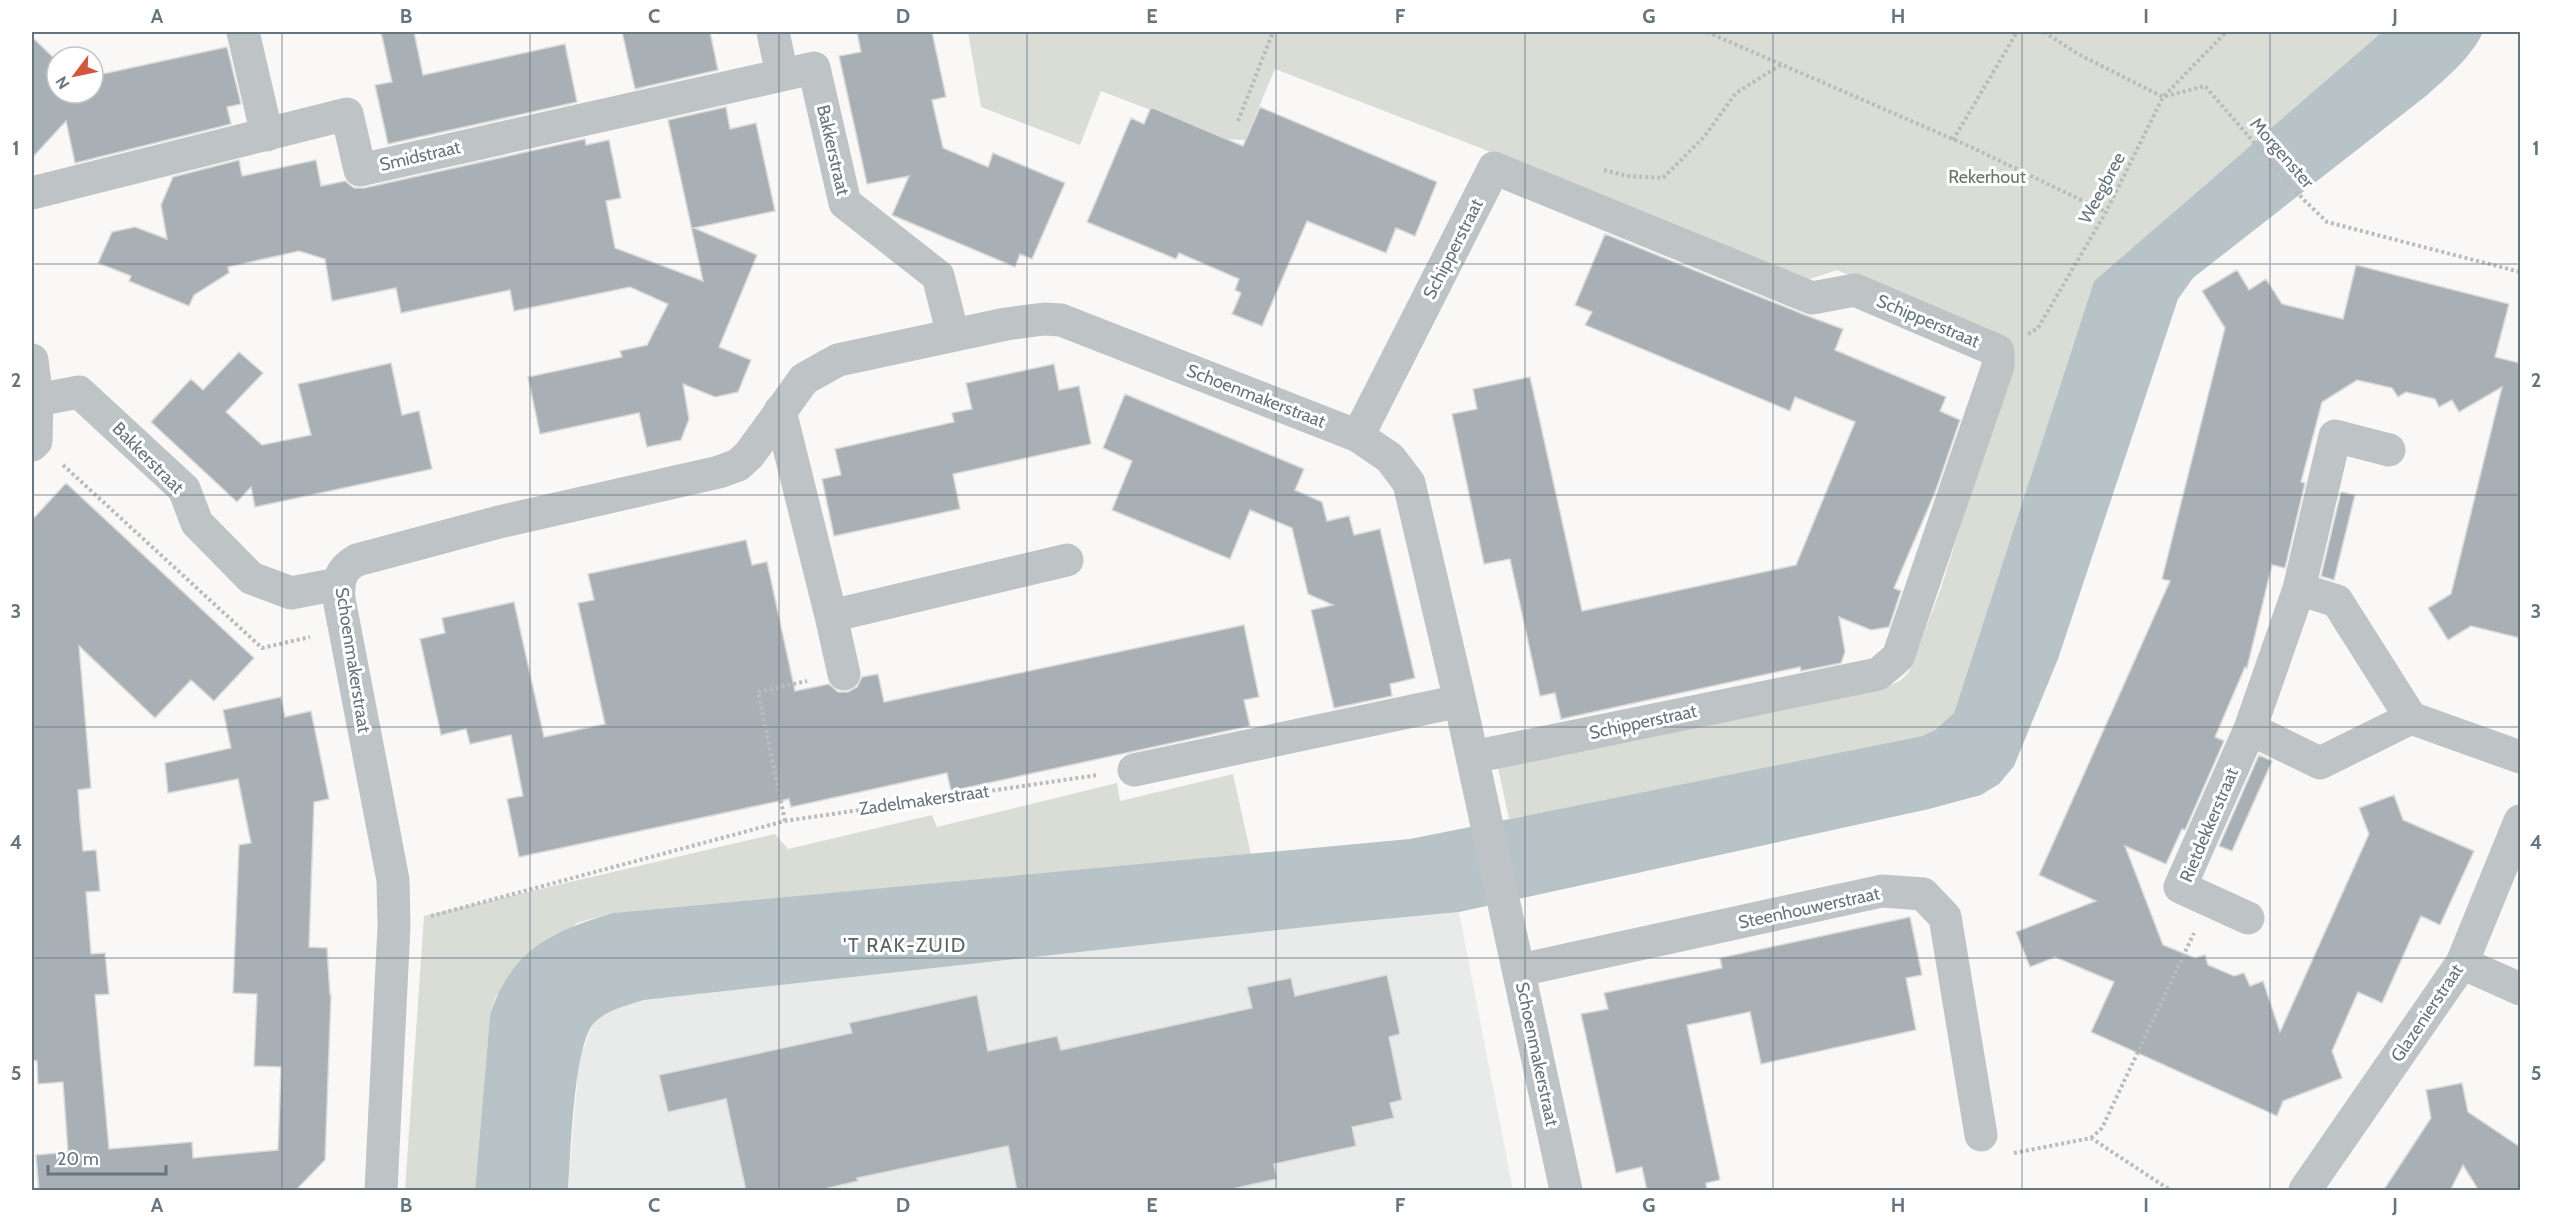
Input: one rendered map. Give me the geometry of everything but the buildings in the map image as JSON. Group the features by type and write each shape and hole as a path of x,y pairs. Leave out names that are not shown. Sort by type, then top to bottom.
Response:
{"street":[{"path":"243,32 267,135"},
{"path":"773,32 782,75"},
{"name":"Bakkerstraat","path":"782,75 814,68 845,203 938,276 953,335"},
{"name":"Smidstraat","path":"32,193 347,114 360,170 782,75"},
{"name":"Schipperstraat","path":"1358,436 1494,168 1812,298 1855,290 1998,351 1998,366 1898,657 1878,674 1473,757"},
{"name":"Schoenmakerstraat","path":"381,1191 394,926 393,880 339,599 341,572 347,565 357,560 499,522 720,472 738,465 749,455 804,379 838,360 1026,321 1061,320 1358,436 1390,458 1409,483 1473,757 1566,1191"},
{"path":"32,360 37,400 36,441 32,445"},
{"name":"Bakkerstraat","path":"37,400 79,392 184,489 197,523 251,578 291,593 339,584"},
{"path":"780,411 844,674"},
{"name":"Rietdekkerstraat","path":"2248,918 2180,887 2250,729 2299,589 2335,436 2390,450"},
{"path":"831,616 1067,560"},
{"path":"2299,589 2337,601 2410,718 2520,757"},
{"path":"1134,770 1460,701"},
{"path":"2250,729 2320,763 2410,718"},
{"name":"Glazenierstraat","path":"2305,1191 2462,963 2520,821"},
{"name":"Steenhouwerstraat","path":"1520,970 1882,891 1923,894 1945,917 1981,1135"},
{"path":"2462,963 2520,989"}],"path":[{"path":"1238,121 1273,32"},
{"path":"1707,32 1953,140 2106,212"},
{"path":"1953,140 2017,32"},
{"path":"2044,32 2078,54 2163,97"},
{"name":"Weegbree","path":"1998,351 2038,328 2106,212 2163,97 2226,32"},
{"path":"1575,200 1588,168 1627,176 1663,178 1704,137 1736,93 1783,64"},
{"name":"Morgenster","path":"2163,97 2205,86 2327,222 2520,272"},
{"path":"785,820 758,692 844,674"},
{"name":"Zadelmakerstraat","path":"394,926 785,820 1134,770"},
{"path":"1981,1135 1986,1158 2091,1138 2102,1128 2210,901"},
{"path":"2091,1138 2170,1191"}],"shaded area":[{"path":"2382,32 2483,32 2465,59 2426,96 2193,278 2178,299 2058,659 2014,766 1999,784 1981,795 1929,809 1459,912 644,1000 605,1014 594,1023 587,1035 577,1077 568,1190 475,1190 490,1015 499,993 510,974 536,946 571,927 613,913 1410,839 1922,736 1935,730 1954,713 2094,281"},
{"path":"1459,912 1513,1190 568,1190 579,1060 593,1024 608,1011 644,1000"}],"green space":[{"name":"Rekerhout","path":"968,32 2382,32 2094,281 1954,713 1935,730 1922,736 1509,819 1498,768 1883,689 1901,680 1909,672 1941,588 2004,388 1992,339 1837,270 1801,282 1478,147 1275,69 1245,140 1226,139 1101,91 1080,145 981,107"},
{"path":"1233,774 1251,855 613,913 577,923 496,996 490,1015 475,1190 405,1190 424,916 775,834 788,849 932,815 937,827 1117,783 1120,801"}],"district":[{"name":"'T RAK-ZUID","path":"905,945"}]}
